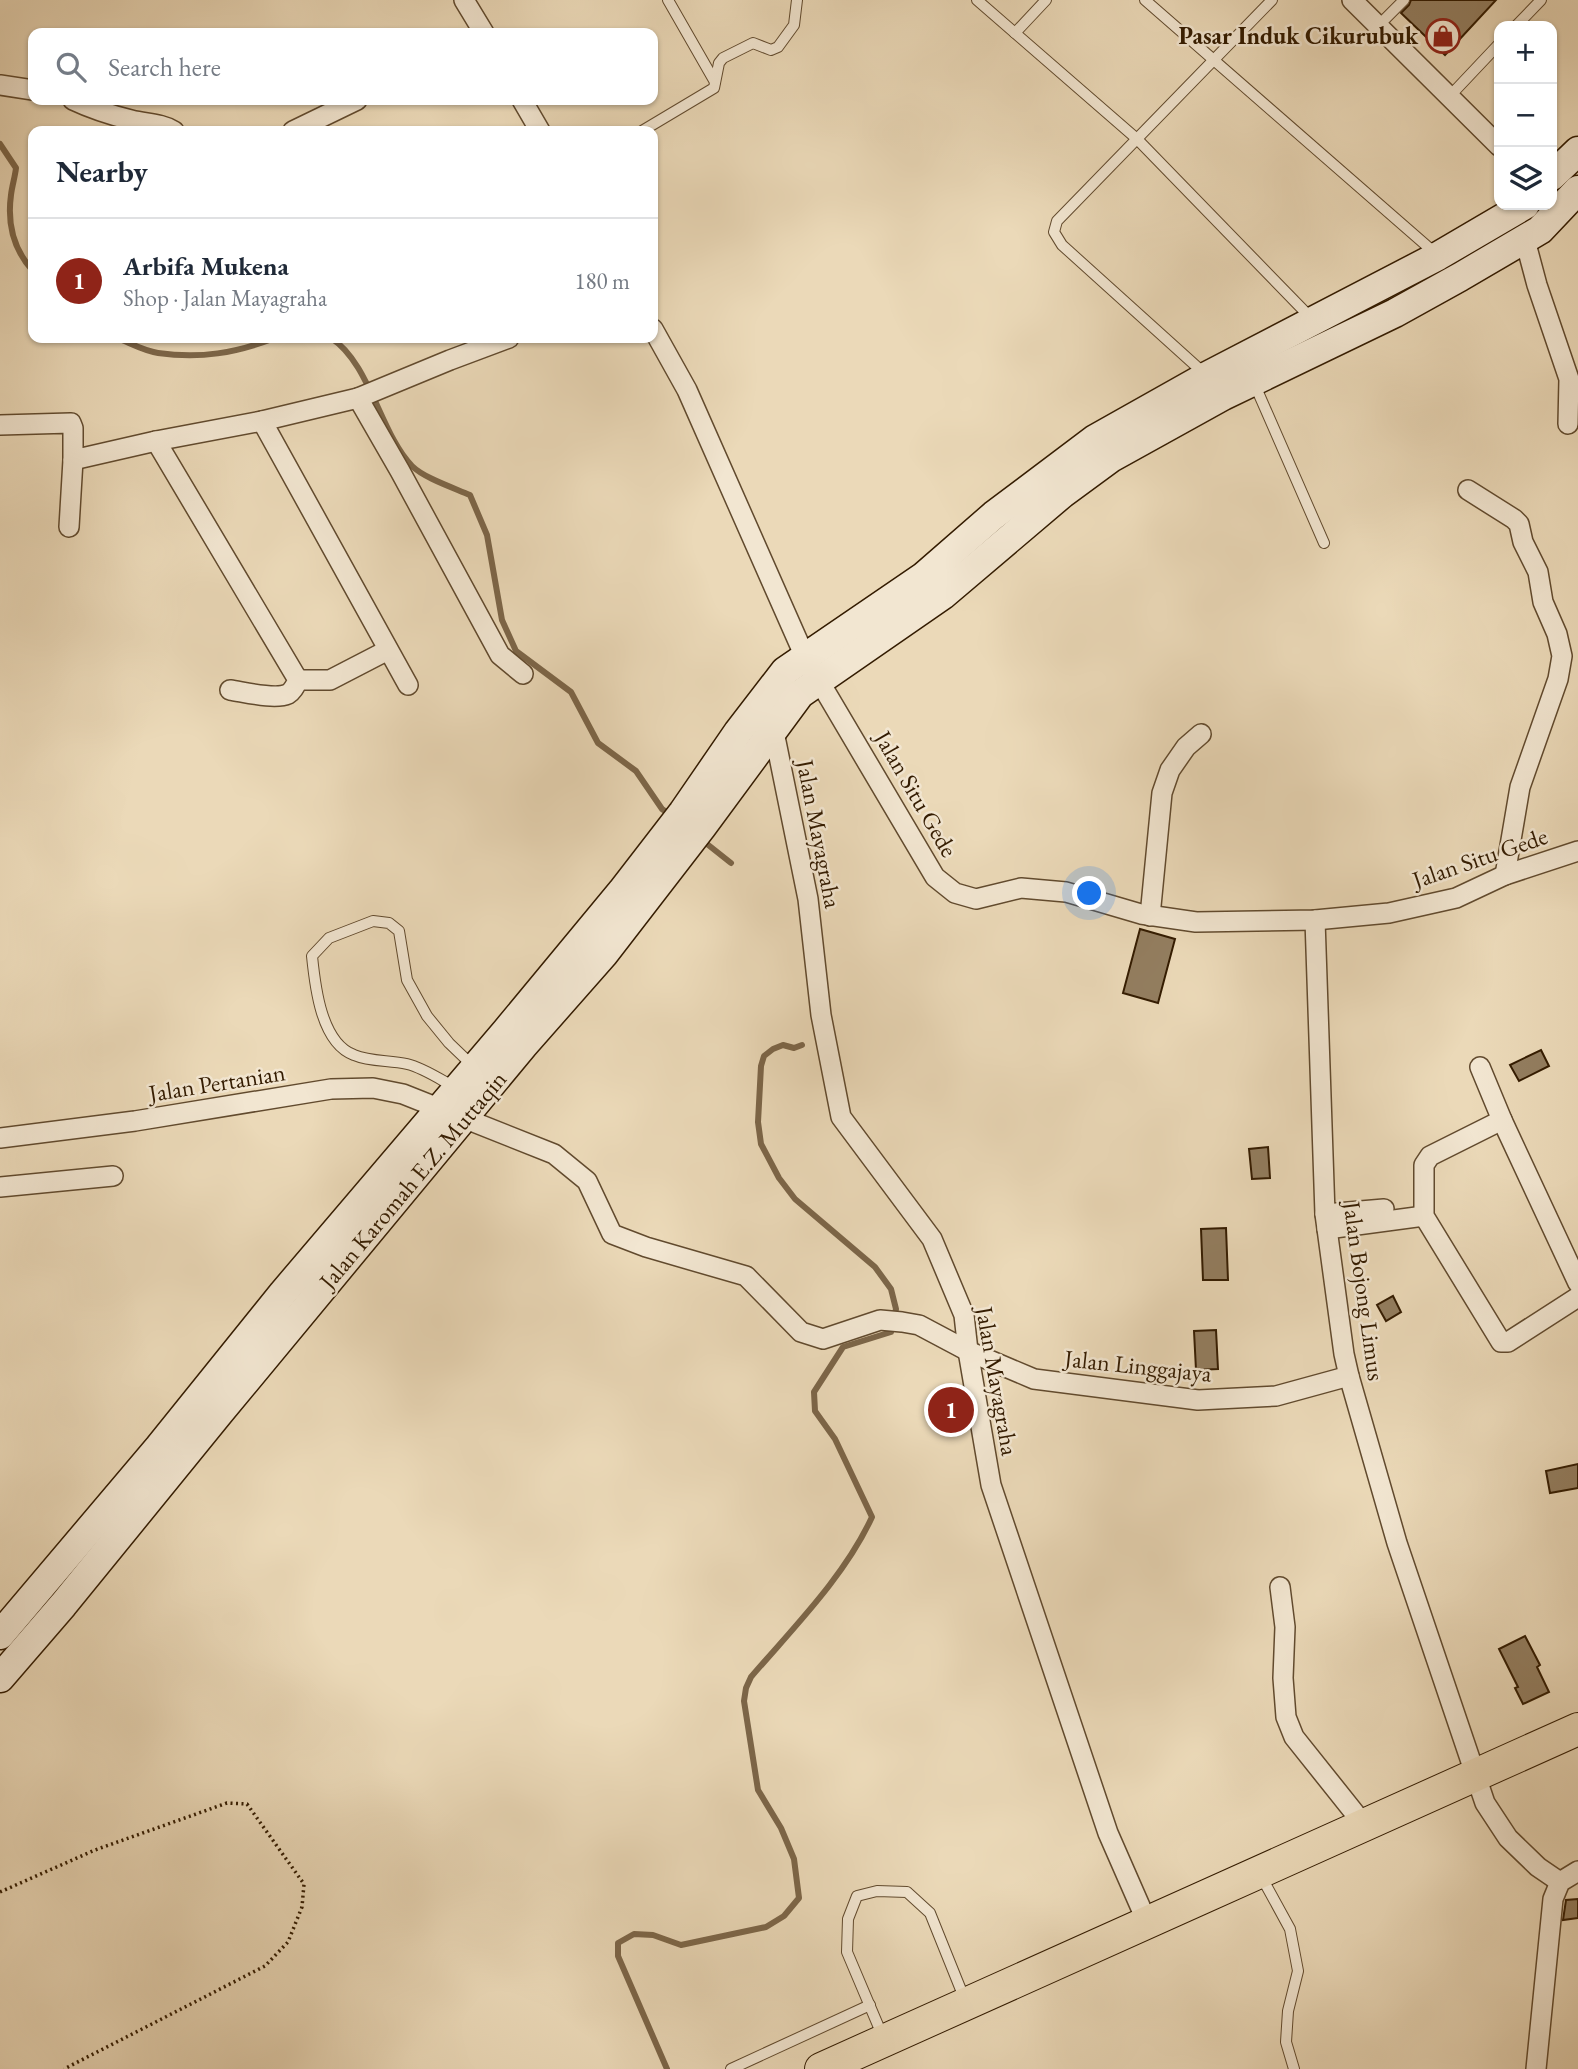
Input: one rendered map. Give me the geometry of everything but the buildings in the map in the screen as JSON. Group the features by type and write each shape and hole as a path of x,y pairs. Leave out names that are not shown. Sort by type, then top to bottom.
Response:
{"main road":[{"path":"821,2069 1578,1729"}],"street":[{"path":"464,0 479,28"},
{"path":"1352,0 1494,141"},
{"path":"0,85 28,89"},
{"path":"84,105 133,121 166,126"},
{"path":"303,126 347,105"},
{"path":"525,105 537,126"},
{"path":"1557,171 1578,150"},
{"path":"813,668 943,595 1062,494 1111,458 1253,382 1405,308 1525,240 1540,230 1564,198"},
{"path":"813,668 872,614 925,576 994,515 1095,439 1207,376 1438,256 1516,210"},
{"path":"1525,240 1537,285 1569,379 1568,424"},
{"name":"Jalan Situ Gede","path":"658,338 687,390 813,668 935,877 955,893 975,899 1021,888 1066,892 1150,916 1196,922 1315,919 1389,913 1456,898 1505,874 1578,851"},
{"path":"73,460 262,421 360,397 496,343"},
{"path":"360,397 500,655 523,674"},
{"path":"262,421 408,685"},
{"path":"0,425 71,423 74,428 69,527"},
{"path":"156,441 298,680"},
{"path":"1468,490 1519,524 1523,542 1538,572 1544,601 1562,656 1558,680 1520,787 1505,874"},
{"path":"298,680 330,680 388,650"},
{"name":"Jalan Karomah E.Z. Muttaqin","path":"693,820 767,694 785,671 813,668"},
{"name":"Jalan Karomah E.Z. Muttaqin","path":"0,1678 228,1402 454,1105 475,1068 774,729 800,694 813,668"},
{"path":"230,690 285,696 298,680"},
{"name":"Jalan Mayagraha","path":"767,694 808,899 821,1014 841,1117 932,1239 964,1315 991,1485 1108,1833 1147,1922"},
{"path":"1150,916 1162,793 1170,770 1186,747 1201,734"},
{"name":"Jalan Karomah E.Z. Muttaqin","path":"0,1635 159,1447 283,1293 454,1105 523,1046 604,954 661,860"},
{"name":"Jalan Bojong Limus","path":"1315,919 1326,1221 1349,1376 1397,1543 1485,1804 1508,1838 1538,1867 1560,1882"},
{"path":"1480,1067 1578,1283"},
{"name":"Jalan Pertanian","path":"0,1138 135,1121 331,1089 373,1088 403,1094 454,1105 498,1133 554,1154 587,1181 612,1234 646,1247 746,1276 801,1332 823,1339 880,1320"},
{"path":"1502,1120 1430,1156 1424,1165 1423,1210 1501,1342 1508,1342 1578,1297"},
{"path":"0,1187 113,1176"},
{"path":"1326,1221 1423,1210"},
{"name":"Jalan Linggajaya","path":"880,1320 919,1325 968,1351 1034,1379 1198,1400 1276,1396 1349,1376"},
{"path":"1280,1587 1285,1627 1283,1678 1286,1717 1294,1737 1365,1826"},
{"path":"32,1597 55,1614"},
{"path":"1536,2069 1553,1899 1560,1882 1578,1871"}],"lane":[{"path":"668,0 716,83"},
{"path":"650,126 714,88 719,63 723,58 753,43 771,50 778,47 794,25 797,0"},
{"path":"977,0 1137,139 1314,321"},
{"path":"1015,33 1046,0"},
{"path":"1145,0 1438,256"},
{"path":"1207,376 1062,245 1054,232 1058,221 1272,0"},
{"path":"1378,26 1404,0"},
{"path":"1521,21 1541,0"},
{"path":"1449,97 1494,49"},
{"path":"1253,382 1324,543"},
{"path":"454,1105 410,1064 353,1055 335,1041 327,1028 315,985 312,956 329,938 373,921 389,923 398,931 407,980 427,1016 449,1043 475,1068"},
{"path":"1259,1872 1290,1929 1298,1971 1288,2011 1286,2042 1294,2069"},
{"path":"884,2040 847,1952 848,1919 857,1896 877,1891 907,1892 930,1913 967,2003"},
{"path":"731,2069 870,2005"}],"path":[{"path":"0,1892 95,1850 228,1802 247,1804 304,1884 302,1907 288,1942 265,1966 64,2069"}],"waterway":[{"path":"0,144 16,168 11,192 11,226 16,245 28,265"},
{"path":"128,343 153,352 174,355 232,351 260,343"},
{"path":"337,343 356,364 391,436 412,466 431,479 470,495 487,535 502,620 516,651 571,692 598,743 636,771 662,809 672,816"},
{"path":"702,840 731,863"},
{"path":"667,2069 618,1956 618,1943 634,1934 653,1935 681,1945 766,1927 784,1916 799,1898 794,1859 781,1828 758,1790 744,1701 746,1688 751,1677 833,1581 872,1517 835,1439 815,1411 814,1392 843,1347 891,1332 896,1309 891,1289 875,1267 795,1199 779,1178 761,1144 758,1122 764,1056 783,1045 794,1048 802,1045"}],"place":[{"name":"Pasar Induk Cikurubuk","path":"1443,36"},
{"name":"Arbifa Mukena","path":"951,1410"}]}
